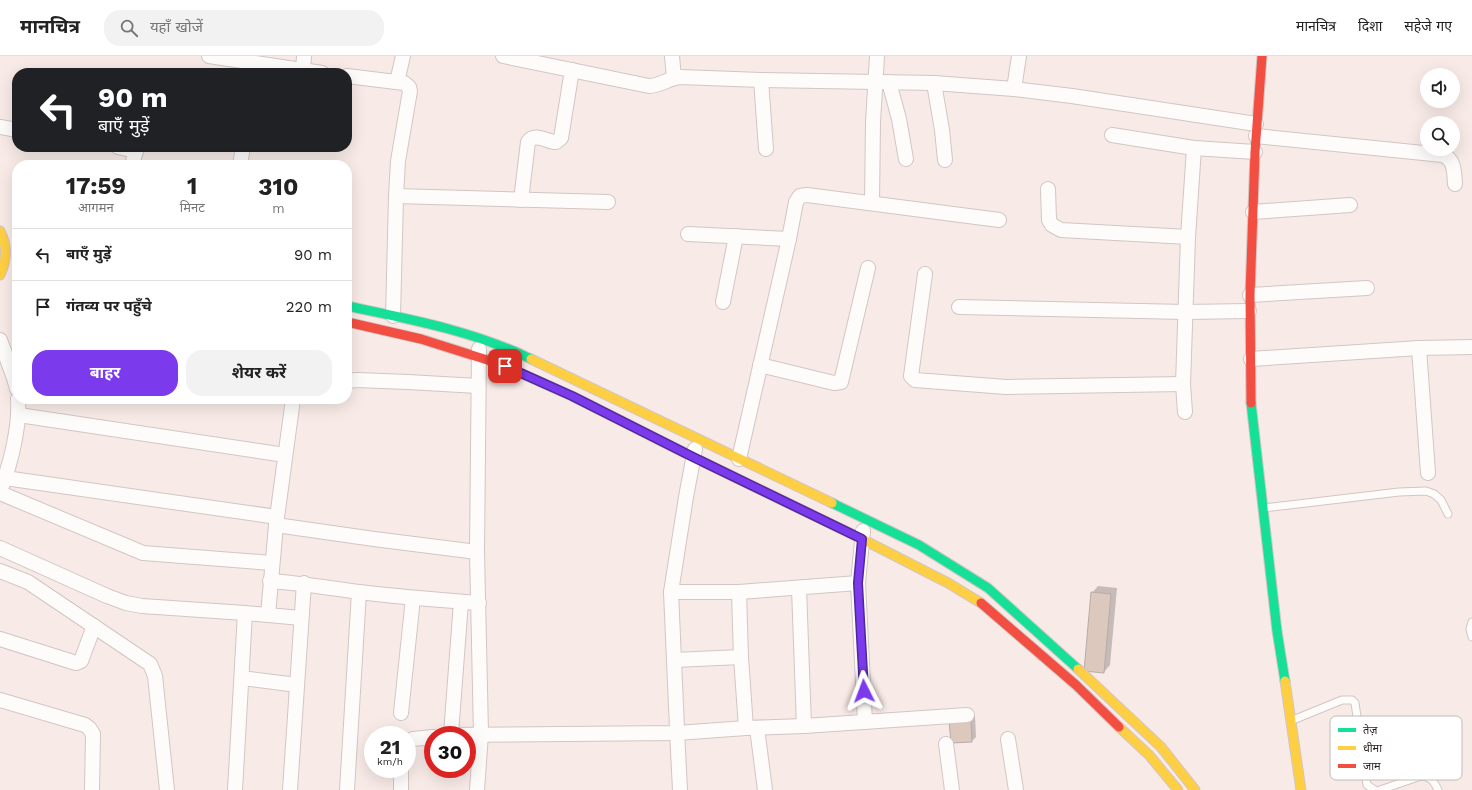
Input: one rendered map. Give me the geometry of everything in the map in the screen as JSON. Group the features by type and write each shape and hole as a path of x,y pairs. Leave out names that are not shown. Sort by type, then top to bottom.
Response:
{"street":[{"path":"209,56 256,68"},
{"path":"303,68 304,56"},
{"path":"396,82 403,56"},
{"path":"503,56 649,86 655,86 674,78 934,83 1014,89 1256,130 1443,155 1449,157 1452,161 1455,184"},
{"path":"672,56 674,78"},
{"path":"877,56 882,82 899,119 906,159"},
{"path":"1014,89 1019,56"},
{"path":"1262,56 1256,130 1249,311 1251,404 1277,631 1292,720 1301,790"},
{"path":"521,200 528,142 530,139 536,137 556,142 561,138 572,70"},
{"path":"352,77 396,82 406,85 410,91 398,161 393,316"},
{"path":"761,80 766,149"},
{"path":"872,203 873,122 882,82"},
{"path":"934,83 942,124 945,160"},
{"path":"0,127 12,129"},
{"path":"1112,135 1194,148 1255,152"},
{"path":"1185,412 1183,384 1188,237 1194,148"},
{"path":"1048,189 1049,220 1056,228 1060,230 1188,237"},
{"path":"739,459 796,202 800,196 807,194 999,220"},
{"path":"396,196 608,202"},
{"path":"1254,212 1350,205"},
{"path":"0,232 6,243 7,254 5,265 0,275"},
{"path":"688,234 789,239"},
{"path":"723,302 736,236"},
{"path":"6,243 12,245"},
{"path":"760,365 834,383 841,382 868,268"},
{"path":"0,275 11,274"},
{"path":"925,274 911,376 915,380 1006,387 1183,384"},
{"path":"1250,295 1367,288"},
{"path":"352,307 480,338 513,350 919,545 988,588 1039,633 1161,747 1195,790"},
{"path":"959,307 1186,312 1249,311"},
{"path":"352,323 421,339 492,361 572,396 948,583 971,596 990,610 1076,685 1149,755 1178,790"},
{"path":"477,790 481,734 478,552 478,357 480,338"},
{"path":"0,340 12,371"},
{"path":"1251,359 1420,348 1472,347"},
{"path":"1420,348 1428,472"},
{"path":"352,380 478,386"},
{"path":"18,404 19,415 0,492 143,553 272,564"},
{"path":"268,615 270,580 292,404"},
{"path":"19,415 285,455"},
{"path":"680,790 671,592 693,457 698,439"},
{"path":"5,468 374,539 478,552"},
{"path":"865,519 858,583 865,722"},
{"path":"0,548 126,603 142,606 300,618"},
{"path":"0,571 28,582 150,664 155,676 167,790"},
{"path":"270,580 304,583 359,592 413,598 479,603"},
{"path":"290,790 298,685 300,618 304,583"},
{"path":"671,592 739,592 858,583"},
{"path":"799,588 804,726"},
{"path":"347,790 359,592"},
{"path":"739,592 740,656 752,728 765,790"},
{"path":"401,713 413,598"},
{"path":"449,726 461,602"},
{"path":"235,790 245,613"},
{"path":"0,639 76,663 81,660 94,626"},
{"path":"674,660 740,656"},
{"path":"242,678 298,685"},
{"path":"0,700 85,725 89,728 93,734 92,790"},
{"path":"476,734 677,733 967,715"},
{"path":"1008,739 1016,790"},
{"path":"946,744 952,790"},
{"path":"401,790 402,778"}],"lane":[{"path":"1262,508 1399,492 1426,491 1434,494 1441,500 1448,514"},
{"path":"1472,622 1470,629 1472,637"},
{"path":"1292,720 1335,702 1348,699 1352,700 1355,704 1357,716"},
{"path":"1366,780 1367,785 1375,790"},
{"path":"1380,790 1409,780"},
{"path":"1432,780 1438,790"}],"building":[{"path":"1091,592 1111,594 1104,673 1084,671"},
{"path":"971,720 972,742 951,743 949,721"}],"traffic: fast":[{"path":"352,307 464,333 509,349 531,359"},
{"path":"500,364 572,396 693,457"},
{"path":"1251,403 1277,631 1285,681"},
{"path":"832,503 919,545 988,588 1078,669"}],"traffic: slow":[{"path":"0,231 3,237 6,253 0,275"},
{"path":"531,359 832,503"},
{"path":"693,457 862,539 948,583 981,603"},
{"path":"1078,669 1161,747 1195,790"},
{"path":"1285,681 1301,790"},
{"path":"1119,727 1149,755 1178,790"}],"traffic: jam":[{"path":"1251,403 1250,295 1255,152 1262,56"},
{"path":"352,323 421,339 500,364"},
{"path":"981,603 1076,685 1119,727"}],"route":[{"path":"505,366 572,396 862,539 858,583 864,691"}]}
